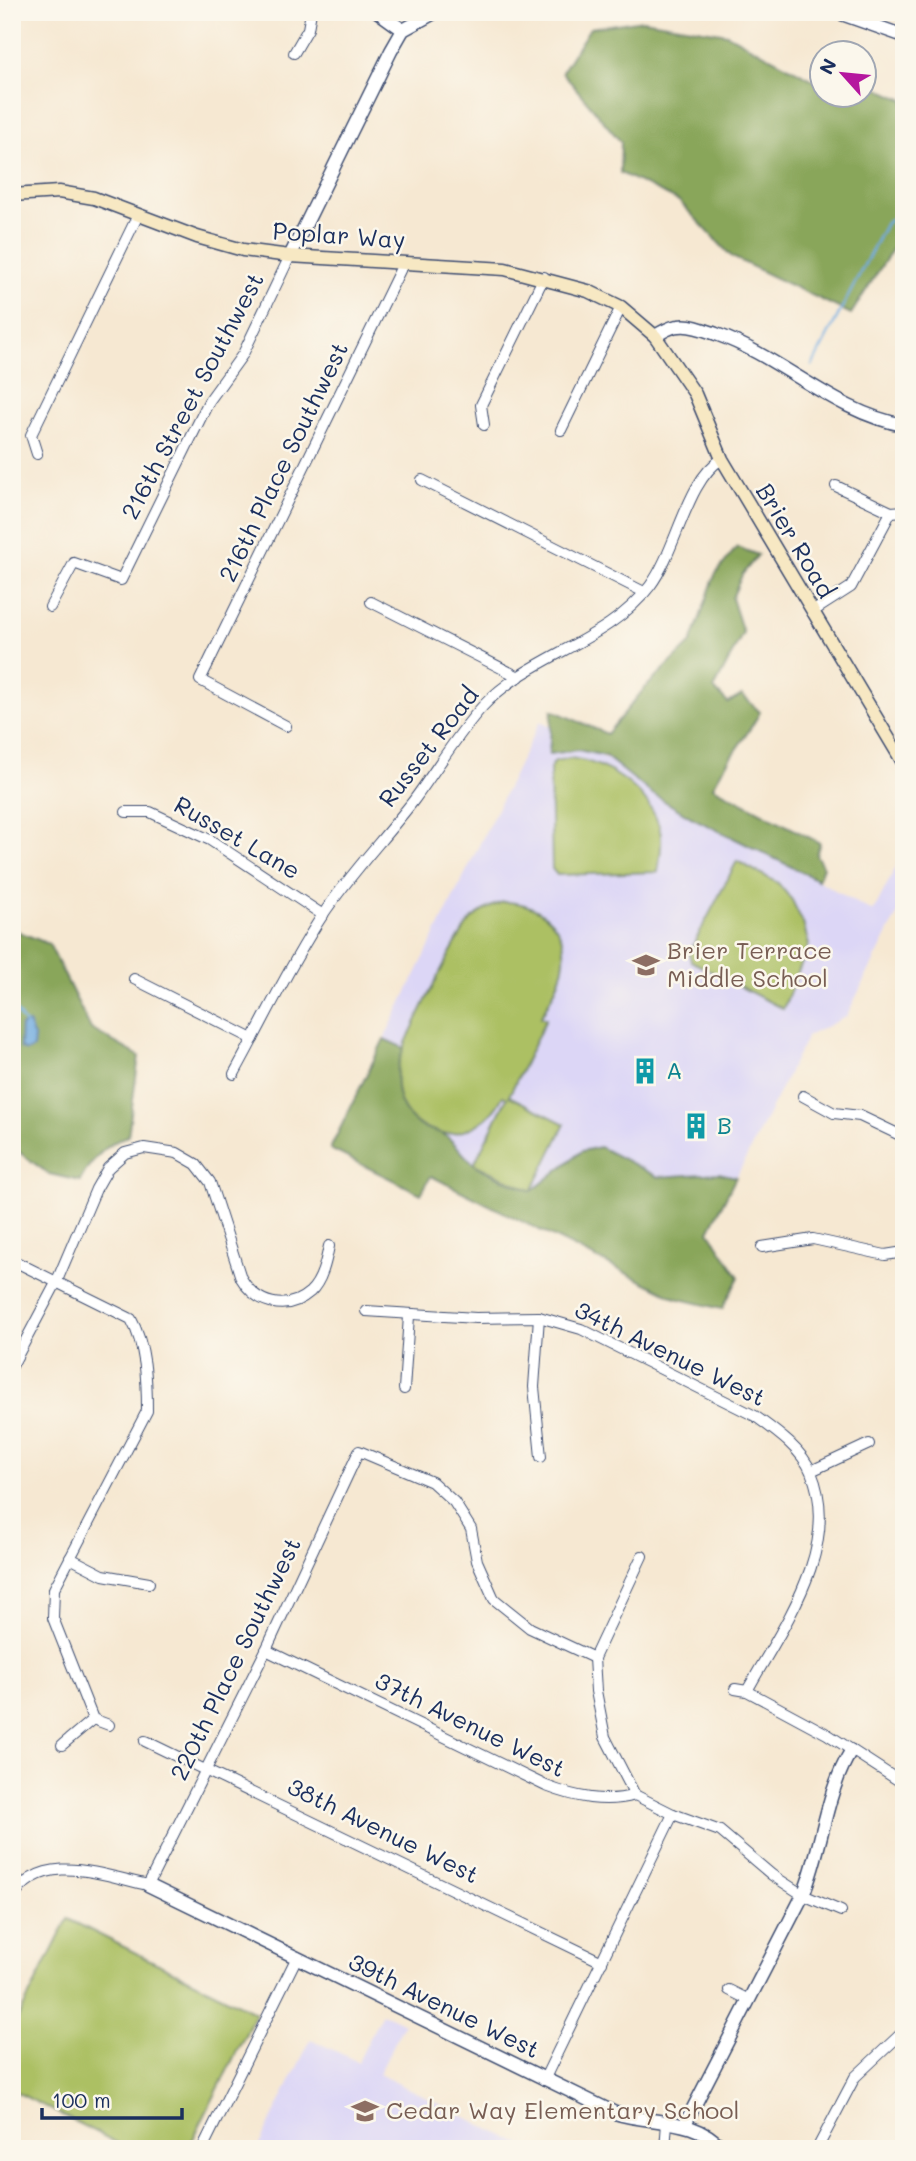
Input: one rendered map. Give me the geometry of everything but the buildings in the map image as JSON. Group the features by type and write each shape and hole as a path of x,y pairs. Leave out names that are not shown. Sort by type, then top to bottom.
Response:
{"main road":[{"name":"Poplar Way","path":"12,195 40,192 76,194 215,243 290,256 505,269 544,277 588,291 621,307 655,336"},
{"name":"Brier Road","path":"655,336 695,394 722,459 903,763"}],"street":[{"path":"294,53 308,29 311,12"},
{"path":"378,12 403,30 436,12"},
{"path":"836,12 904,36"},
{"name":"216th Street Southwest","path":"50,607 74,563 121,579 209,401 243,354 371,86 403,30"},
{"path":"37,454 31,435 138,215"},
{"name":"216th Place Southwest","path":"286,726 200,680 404,262"},
{"path":"484,425 481,405 544,277"},
{"path":"561,430 621,307"},
{"path":"655,336 681,325 724,337 751,349 860,411 881,421 904,425"},
{"name":"Russet Road","path":"234,1074 323,915 484,704 519,677 625,613 644,592 672,549 698,482 709,467 722,459"},
{"path":"422,480 644,592"},
{"path":"836,486 891,512 904,511"},
{"path":"812,612 852,587 891,512"},
{"path":"371,602 519,677"},
{"name":"Russet Lane","path":"126,812 150,812 210,840 323,915"},
{"path":"134,979 253,1039"},
{"path":"803,1096 834,1114 860,1116 904,1137"},
{"path":"12,1366 56,1283 108,1168 125,1153 144,1148 177,1153 196,1164 210,1182 242,1278 249,1292 262,1301 284,1305 310,1292 324,1269 329,1246"},
{"path":"762,1247 813,1239 885,1255 904,1252"},
{"path":"12,1260 131,1319 139,1334 147,1385 147,1411 54,1588 51,1605 53,1618 93,1718 109,1725"},
{"name":"34th Avenue West","path":"366,1311 409,1316 539,1317 582,1329 755,1416 780,1434 811,1471"},
{"path":"404,1389 409,1316"},
{"path":"539,1317 534,1387 541,1457"},
{"path":"747,1691 812,1564 820,1527 811,1471 869,1444"},
{"name":"220th Place Southwest","path":"148,1885 267,1650 359,1451 432,1482 454,1502 471,1529 477,1561 494,1599 530,1628 594,1658"},
{"path":"642,1556 594,1658 596,1691 605,1737 635,1795 673,1814 720,1831 772,1875 803,1895 841,1911"},
{"path":"70,1558 103,1575 149,1583"},
{"name":"37th Avenue West","path":"267,1650 546,1786 576,1796 601,1800 617,1800 635,1795"},
{"path":"735,1689 747,1691 827,1734 904,1784"},
{"path":"62,1745 93,1718"},
{"name":"38th Avenue West","path":"145,1741 207,1768 602,1962"},
{"path":"685,2124 803,1895 817,1858 837,1774 851,1751"},
{"path":"544,2080 673,1814"},
{"path":"12,1900 22,1883 38,1873 59,1869 148,1885"},
{"path":"12,1872 22,1883"},
{"name":"39th Avenue West","path":"148,1885 615,2113 685,2124 703,2132 723,2149"},
{"path":"202,2149 297,1957"},
{"path":"729,1990 749,2000"},
{"path":"817,2149 855,2077 904,2031"},
{"path":"665,2149 667,2123"}],"shaded area":[{"name":"Brier Terrace Middle School","path":"540,721 873,912 904,851 904,901 846,1017 807,1036 676,1298 431,1176 421,1194 330,1149"},
{"name":"Cedar Way Elementary School","path":"382,2013 404,2024 379,2074 530,2149 257,2149 311,2039 358,2062"}],"green space":[{"path":"643,20 727,34 808,77 808,108 878,108 878,88 904,100 904,231 851,314 732,257 679,201 620,173 621,142 562,72 590,28"},
{"path":"737,547 758,555 742,575 732,598 743,633 714,689 728,703 742,695 760,712 713,787 820,843 816,855 823,867 818,880 691,817 651,793 605,756 578,750 549,754 552,710 607,734 644,689 691,643 715,575"},
{"path":"571,758 598,765 611,772 634,788 644,799 660,829 658,872 557,875 552,869 550,768 555,761"},
{"path":"737,861 778,883 792,900 803,923 809,945 783,1009 691,961 689,953"},
{"path":"503,902 529,907 550,920 562,940 564,953 559,980 541,1017 546,1019 509,1096 565,1124 532,1191 474,1164 507,1098 503,1096 492,1112 478,1124 445,1134 428,1131 414,1123 403,1109 397,1090 398,1063 454,947 474,917"},
{"path":"12,929 49,944 91,1029 139,1056 128,1136 112,1143 100,1154 80,1181 49,1174 12,1147"},
{"path":"384,1039 404,1048 398,1069 398,1091 400,1101 412,1119 421,1126 446,1136 479,1167 532,1191 582,1151 600,1147 658,1177 719,1173 736,1177 709,1231 739,1277 722,1309 676,1298 431,1176 421,1194 330,1149"},
{"path":"68,1919 256,2013 188,2149 129,2149 12,2090 12,2030"}],"water":[{"path":"28,1023 34,1037 33,1048 26,1051 20,1048 21,1026"}],"waterway":[{"path":"812,366 886,223 904,212"},
{"path":"12,1006 25,1024"}],"place":[{"name":"Brier Terrace Middle School","path":"646,965"},
{"name":"A","path":"645,1071"},
{"name":"B","path":"696,1126"},
{"name":"Cedar Way Elementary School","path":"365,2111"}]}
